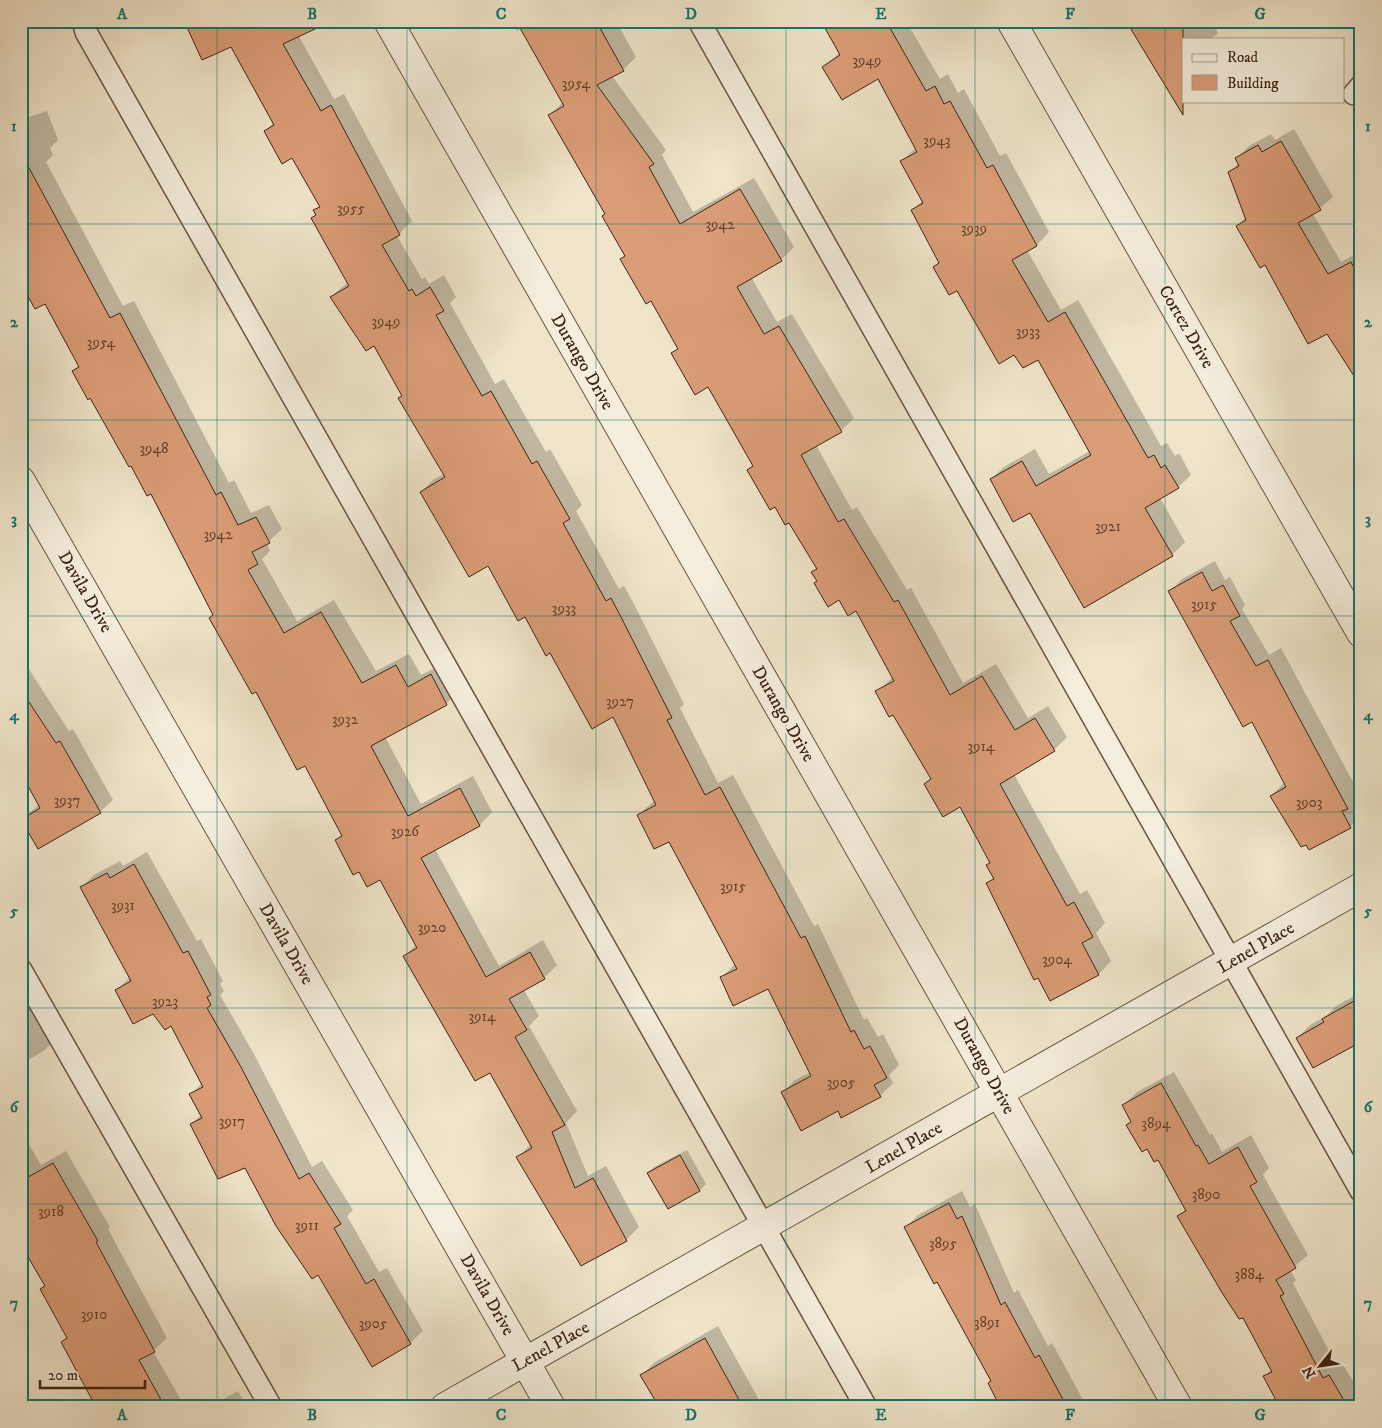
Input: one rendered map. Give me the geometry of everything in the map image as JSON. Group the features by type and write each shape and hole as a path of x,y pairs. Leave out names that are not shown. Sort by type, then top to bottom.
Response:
{"street":[{"name":"Durango Drive","path":"388,21 1178,1407"},
{"name":"Cortez Drive","path":"1011,21 1361,633"},
{"name":"Davila Drive","path":"21,481 551,1407"},
{"name":"Lenel Place","path":"445,1407 764,1228 1361,887"}],"lane":[{"path":"83,21 86,32 866,1407"},
{"path":"699,21 1361,1192"},
{"path":"21,970 271,1407"}],"building":[{"path":"184,21 332,21 283,44 321,111 331,105 400,235 382,245 409,291 412,289 416,296 430,287 444,311 436,315 482,396 491,391 532,464 537,461 570,519 563,523 606,601 611,598 672,718 667,720 705,795 720,787 801,938 805,936 851,1032 854,1030 864,1049 870,1046 887,1078 874,1085 881,1097 841,1118 838,1111 801,1131 781,1092 811,1076 768,989 733,1006 720,977 737,969 669,842 654,849 637,815 656,805 613,717 592,729 550,653 546,656 525,617 518,621 488,566 469,577 420,492 445,477 398,398 402,396 374,346 366,351 330,297 349,286 311,218 316,215 313,210 320,207 292,158 282,164 264,131 274,125 231,47 202,60"},
{"path":"516,21 596,21 624,71 597,85 654,164 649,167 680,224 740,189 782,261 737,287 764,334 779,326 842,432 801,455 838,522 844,519 894,602 898,600 950,695 982,676 1015,730 1035,718 1055,751 1000,784 1067,906 1074,902 1093,937 1082,943 1099,975 1050,1001 1038,978 1034,980 986,883 994,879 986,865 990,863 960,807 943,817 924,784 931,779 893,715 889,717 875,691 894,681 856,611 848,616 839,600 828,607 814,583 817,581 811,572 817,569 789,523 785,525 775,507 770,510 747,470 753,466 708,387 695,395 671,353 678,349 651,301 646,304 620,259 625,256 602,216 605,214 548,115 564,106"},
{"path":"821,21 886,21 926,91 935,86 944,104 950,101 987,168 993,165 1037,246 1012,260 1048,322 1065,312 1148,458 1154,455 1161,468 1165,465 1179,488 1145,508 1173,556 1084,608 1030,513 1013,522 990,479 1022,461 1036,486 1091,455 1038,360 1023,368 1014,355 999,364 957,291 949,295 933,267 939,263 911,210 923,203 900,161 917,152 878,79 842,100 822,67 840,55"},
{"path":"1126,21 1183,21 1183,115"},
{"path":"1281,141 1321,210 1298,223 1328,274 1351,262 1361,281 1361,387 1327,334 1308,344 1265,265 1260,268 1236,226 1246,220 1228,172 1239,166 1235,158 1258,145 1262,152"},
{"path":"21,153 110,318 120,313 216,495 221,492 238,525 256,517 270,543 252,552 258,564 248,570 284,633 321,612 362,683 396,665 408,687 431,674 447,705 371,746 408,816 460,788 480,826 421,858 486,977 530,952 545,979 509,999 527,1030 515,1037 565,1125 552,1132 575,1188 593,1178 627,1241 581,1266 516,1157 532,1148 490,1073 475,1081 403,956 417,948 380,880 367,887 359,872 353,875 335,840 342,836 305,766 297,770 256,692 252,694 209,618 213,615 151,494 147,496 131,466 129,467 90,398 88,400 72,371 79,367 45,304 35,309 21,284"},
{"path":"1202,572 1212,591 1223,585 1240,616 1230,621 1256,666 1268,660 1348,809 1342,811 1351,828 1309,850 1306,845 1301,847 1270,796 1286,787 1252,722 1243,727 1168,591"},
{"path":"21,690 56,743 60,741 101,813 38,849 21,820 40,808 21,773"},
{"path":"134,864 183,953 188,951 211,995 207,997 211,1005 207,1008 241,1067 299,1179 309,1173 341,1224 334,1228 366,1284 374,1279 411,1344 372,1367 318,1275 312,1279 276,1226 245,1168 218,1179 190,1124 202,1118 189,1094 203,1087 171,1026 165,1030 153,1014 133,1024 115,990 131,981 80,887 107,873 110,878"},
{"path":"1361,997 1361,1042 1313,1068 1296,1038 1324,1022 1322,1019"},
{"path":"1161,1083 1196,1146 1198,1145 1209,1164 1238,1147 1257,1182 1250,1186 1296,1268 1276,1280 1284,1294 1280,1296 1323,1378 1329,1375 1348,1407 1272,1407 1278,1404 1263,1376 1272,1372 1243,1318 1239,1319 1177,1216 1186,1211 1158,1160 1154,1162 1147,1149 1142,1152 1126,1125 1131,1122 1122,1105"},
{"path":"680,1155 700,1191 668,1209 647,1173"},
{"path":"53,1163 98,1241 96,1242 155,1352 139,1360 165,1407 96,1407 61,1342 67,1338 40,1289 45,1286 21,1245 21,1181"},
{"path":"949,1203 957,1219 962,1216 1001,1305 1005,1302 1035,1358 1039,1355 1067,1407 1000,1407 988,1383 991,1381 937,1282 934,1284 904,1227"},
{"path":"705,1338 743,1407 659,1407 640,1375"}]}
